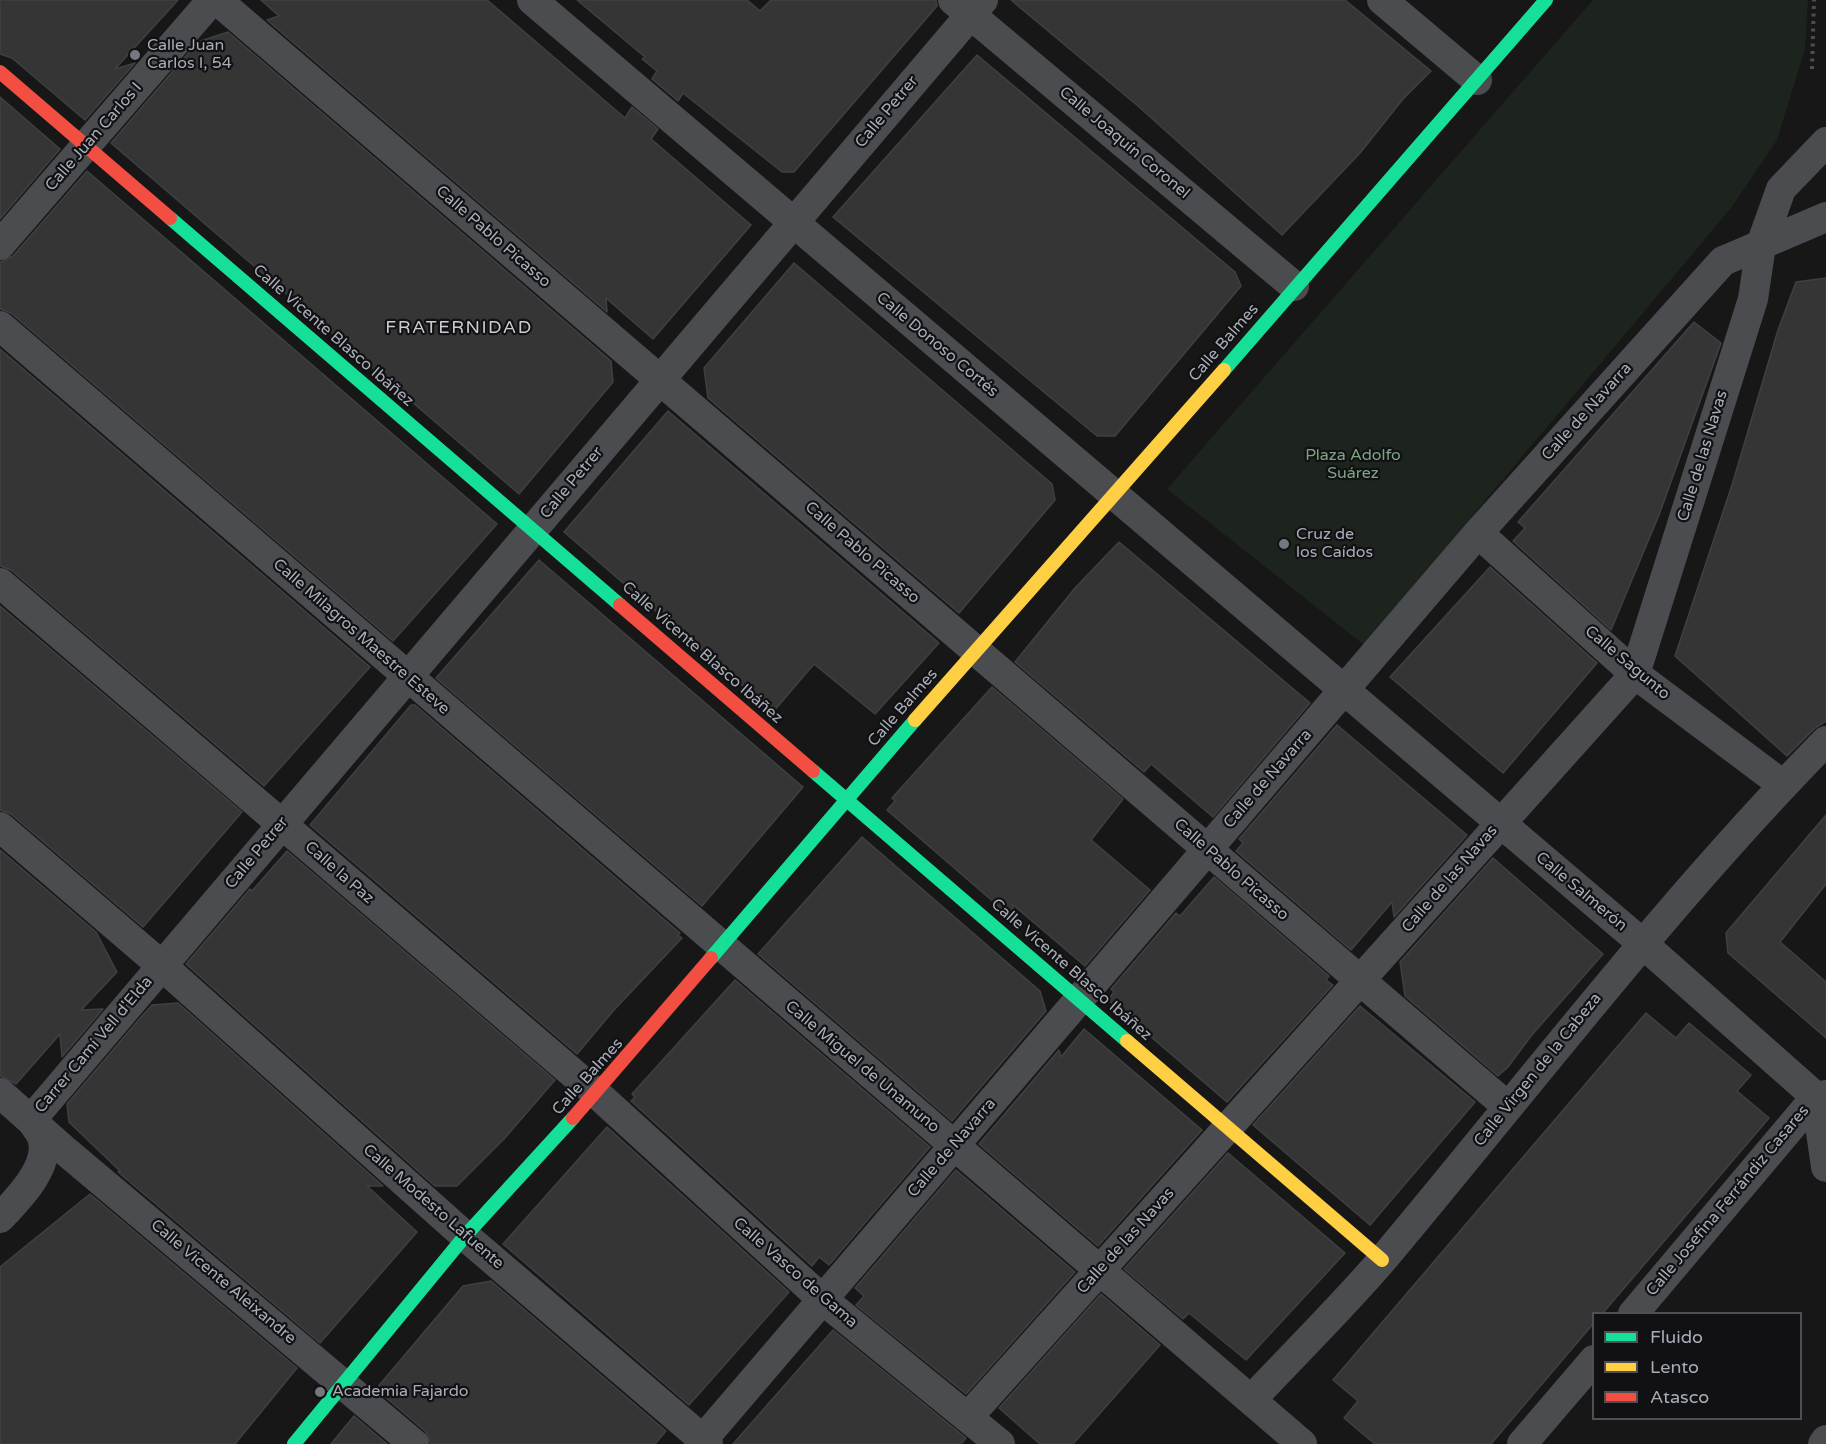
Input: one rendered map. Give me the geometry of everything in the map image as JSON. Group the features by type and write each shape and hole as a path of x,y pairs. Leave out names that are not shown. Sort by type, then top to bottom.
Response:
{"street":[{"name":"Calle Juan Carlos I","path":"0,245 212,0"},
{"name":"Calle Pablo Picasso","path":"217,0 1508,1107"},
{"name":"Calle Donoso Cortés","path":"532,0 1343,691"},
{"path":"1382,0 1477,80"},
{"name":"Calle Balmes","path":"294,1444 465,1236 596,1093 975,650 1114,496 1294,286 1546,0"},
{"name":"Calle Petrer","path":"161,965 793,223 969,5"},
{"name":"Calle Joaquín Coronel","path":"969,5 1294,286"},
{"name":"Calle Vicente Blasco Ibáñez","path":"0,72 1382,1260"},
{"path":"1761,245 1781,189 1826,142"},
{"name":"Calle de Navarra","path":"703,1443 822,1299 1478,533 1723,261 1826,217"},
{"name":"Calle de las Navas","path":"968,1417 1098,1270 1362,981 1498,823 1635,674 1753,299 1761,245"},
{"name":"Calle Milagros Maestre Esteve","path":"0,326 722,948"},
{"name":"Calle Sagunto","path":"1478,533 1635,674 1783,785"},
{"name":"Calle la Paz","path":"0,583 596,1093"},
{"name":"Calle Salmerón","path":"1343,691 1821,1096"},
{"name":"Calle Virgen de la Cabeza","path":"1251,1400 1382,1260 1642,943 1783,785 1826,741"},
{"name":"Calle Modesto Lafuente","path":"0,827 161,965 465,1236 703,1443"},
{"name":"Calle Miguel de Unamuno","path":"722,948 1302,1444"},
{"name":"Carrer Camí Vell d'Elda","path":"0,1218 24,1194 39,1167 43,1141 31,1120 161,965"},
{"name":"Calle Vicente Aleixandre","path":"0,1093 345,1383 414,1444"},
{"name":"Calle Vasco de Gama","path":"596,1093 822,1299 1000,1444"},
{"path":"1821,1096 1826,1167"},
{"name":"Calle Josefina Ferrándiz Casares","path":"1635,1312 1821,1096"},
{"path":"1522,1444 1592,1361"},
{"path":"1823,1444 1826,1440"}],"path":[{"path":"1812,69 1814,0"}],"green space":[{"name":"Plaza Adolfo Suárez","path":"1593,0 1808,0 1805,49 1777,140 1731,208 1364,645 1167,489"}],"building":[{"path":"0,0 178,0 115,69 135,63 85,120 12,58 0,54"},
{"path":"261,0 487,0 625,118 632,107 658,129 651,139 751,225 653,339 606,298 607,312 267,20 279,16"},
{"path":"577,0 747,0 760,11 771,0 936,0 937,6 794,172 782,172 683,93 678,101 652,79 657,71 642,59 645,57"},
{"path":"1011,0 1345,0 1431,71 1403,99 1360,153 1282,235 1138,106"},
{"path":"228,32 611,361 613,382 519,494 111,143 198,42"},
{"path":"977,55 1235,272 1241,286 1115,436 1097,436 833,217"},
{"path":"0,97 60,149 0,219"},
{"path":"87,171 497,524 393,641 11,313 0,309 0,262 13,256"},
{"path":"794,263 1052,484 1055,500 959,613 708,398 704,368"},
{"path":"1826,278 1826,721 1814,729 1787,756 1675,656 1732,485 1778,330 1796,282"},
{"path":"1694,322 1721,343 1659,515 1611,630 1513,541 1525,528 1518,522"},
{"path":"0,349 370,667 264,786 11,570 0,566"},
{"path":"668,411 939,643 875,714 814,664 773,712 564,532"},
{"path":"1119,542 1310,703 1213,817 1151,764 1144,772 1015,662 1075,588"},
{"path":"539,560 803,787 702,906 436,678"},
{"path":"1490,567 1597,663 1503,773 1390,677"},
{"path":"0,606 242,812 143,927 11,814 0,810"},
{"path":"992,687 1123,799 1091,840 1150,890 1085,966 1012,904 1018,923 887,810 895,801 892,798"},
{"path":"411,705 415,705 680,933 678,935 682,938 614,1010 577,1054 310,825"},
{"path":"1337,725 1467,835 1394,917 1392,902 1351,950 1236,851 1243,843 1239,839"},
{"path":"1826,815 1826,884 1780,942 1826,982 1826,1038 1728,953 1726,933"},
{"path":"862,837 1040,991 1046,1011 952,1121 758,954"},
{"path":"0,850 96,932 117,972 81,1010 103,1009 62,1057 60,1034 16,1084 0,1076"},
{"path":"287,851 555,1080 504,1139 457,1186 435,1186 186,964 250,889 252,891"},
{"path":"1493,858 1603,954 1498,1076 1405,996 1400,962"},
{"path":"1214,877 1329,976 1326,980 1333,985 1227,1102 1108,1000 1114,992 1111,989 1176,913 1180,916"},
{"path":"735,980 930,1147 829,1265 819,1257 812,1266 631,1101 635,1097 632,1094"},
{"path":"178,1003 383,1186 367,1186 417,1232 320,1343 118,1172 120,1171 69,1122 67,1104 141,1017 152,1005"},
{"path":"1360,1006 1475,1102 1370,1225 1253,1125"},
{"path":"1646,1013 1676,1038 1689,1023 1751,1075 1737,1091 1769,1118 1604,1312 1592,1312 1592,1325 1491,1444 1375,1444 1344,1418 1358,1401 1333,1380"},
{"path":"1084,1029 1202,1130 1098,1246 979,1144 1059,1050 1061,1057"},
{"path":"607,1127 789,1292 689,1405 503,1244"},
{"path":"1228,1153 1345,1253 1246,1360 1189,1313 1183,1319 1124,1269"},
{"path":"956,1170 1075,1272 966,1394 856,1305 864,1296 855,1288"},
{"path":"90,1194 297,1368 235,1444 0,1444 0,1267"},
{"path":"491,1281 666,1431 655,1444 431,1444 425,1431 376,1389 463,1286"},
{"path":"1101,1294 1160,1345 1073,1444 1040,1444 999,1408"},
{"path":"833,1330 966,1438 961,1444 733,1444"},
{"path":"354,1416 387,1444 331,1444"}],"traffic: fast":[{"path":"1224,370 1546,0"},
{"path":"170,218 620,605"},
{"path":"711,958 915,720"},
{"path":"813,771 1127,1041"},
{"path":"294,1444 465,1236 573,1118"}],"traffic: slow":[{"path":"915,720 1224,370"},
{"path":"1127,1041 1382,1260"}],"traffic: jam":[{"path":"0,72 170,218"},
{"path":"620,605 813,771"},
{"path":"573,1118 711,958"}],"place":[{"name":"Calle Juan Carlos I, 54","path":"135,55"},
{"name":"Cruz de los Caídos","path":"1284,544"},
{"name":"Academia Fajardo","path":"320,1392"}],"district":[{"name":"FRATERNIDAD","path":"459,328"}]}
